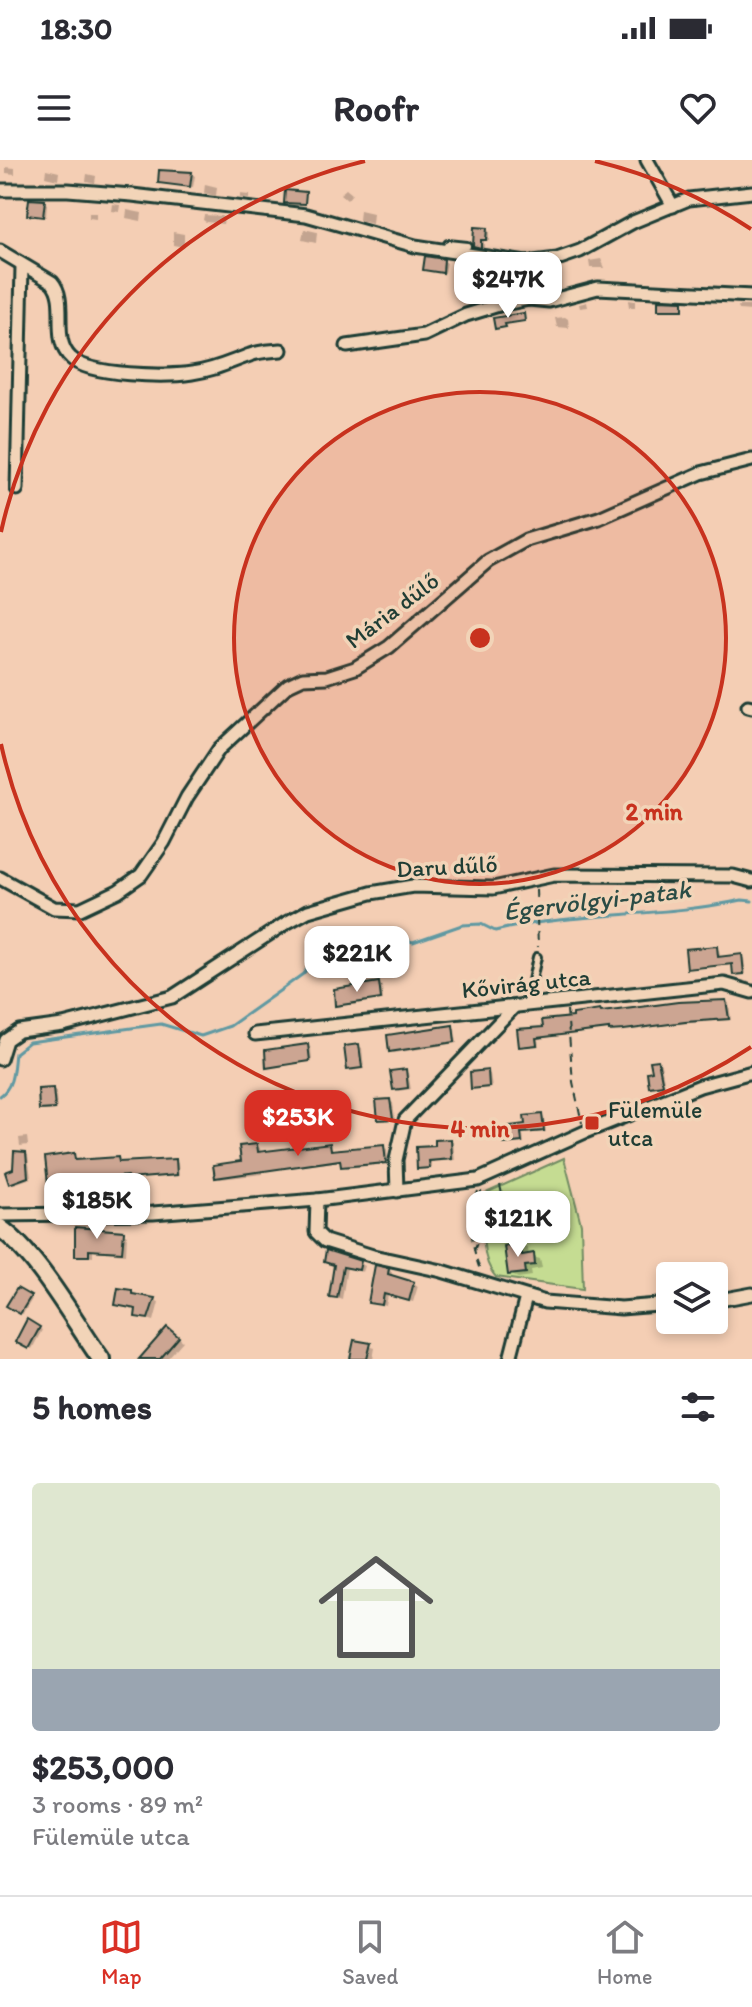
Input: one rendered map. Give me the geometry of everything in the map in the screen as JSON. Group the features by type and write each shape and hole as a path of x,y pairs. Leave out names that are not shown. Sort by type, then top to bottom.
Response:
{"main road":[{"path":"0,1228 25,1252 101,1359"}],"street":[{"path":"647,160 673,206"},
{"path":"0,190 68,190 132,195 306,215 379,237 444,251 526,263 557,259 580,251 633,222 689,199 752,192"},
{"path":"0,251 57,288 61,339 69,357 81,364 107,371 156,375 191,373 230,365 251,354 281,350"},
{"path":"511,261 529,299"},
{"path":"17,489 22,266"},
{"path":"463,286 549,301 598,288 752,296"},
{"path":"347,346 424,335 466,315 529,299"},
{"name":"Mária dűlő","path":"0,878 54,908 80,909 118,891 141,875 219,749 288,685 303,678 327,677 355,668 389,647 488,561 526,540 599,518 701,473 752,460"},
{"name":"Daru dűlő","path":"0,1059 3,1036 63,1025 172,997 308,911 371,893 413,886 493,888 554,875 733,876 752,881"},
{"name":"Kővirág utca","path":"255,1034 724,984 752,992"},
{"path":"397,1191 396,1160 405,1120 520,1006"},
{"path":"0,1215 153,1213 317,1200 478,1180 585,1132 700,1086 752,1072"},
{"path":"317,1200 316,1232 325,1241 545,1302 621,1308 656,1305"},
{"path":"728,1298 752,1294"},
{"path":"510,1359 526,1297"}],"lane":[{"path":"444,251 448,244 467,246"},
{"path":"520,1006 537,957"}],"path":[{"path":"537,892 537,957"},
{"path":"567,1001 573,1082 585,1132"},
{"path":"474,1252 480,1225 480,1183 472,1211 471,1232 474,1252 488,1285"},
{"path":"500,1185 510,1232"}],"green space":[{"path":"564,1158 581,1224 583,1289 496,1277 490,1269 484,1248 486,1193"}],"building":[{"path":"159,170 192,172 190,187 158,183"},
{"path":"285,190 306,192 305,204 284,203"},
{"path":"29,199 45,200 43,217 27,215"},
{"path":"474,227 487,228 486,240 481,240 481,248 473,246"},
{"path":"425,256 444,259 443,273 423,270"},
{"path":"658,300 683,301 683,310 658,310"},
{"path":"524,313 525,321 495,329 493,318"},
{"path":"717,946 718,957 742,954 744,974 733,975 732,964 687,969 685,949"},
{"path":"379,982 381,999 335,1006 334,989"},
{"path":"726,1000 729,1019 536,1038 537,1045 519,1047 517,1029 543,1027 542,1020 600,1010"},
{"path":"453,1025 455,1042 389,1052 387,1035"},
{"path":"308,1044 310,1061 266,1068 265,1050"},
{"path":"359,1044 362,1068 347,1070 344,1046"},
{"path":"658,1060 663,1085 649,1087 647,1072 652,1071 650,1061"},
{"path":"406,1069 408,1088 393,1090 390,1071"},
{"path":"488,1070 489,1087 471,1089 470,1072"},
{"path":"53,1088 55,1109 39,1110 38,1089"},
{"path":"390,1099 393,1119 378,1120 376,1100"},
{"path":"542,1114 544,1131 521,1133 522,1142 504,1144 502,1127 525,1124 524,1116"},
{"path":"451,1139 452,1159 429,1161 430,1168 417,1169 416,1147 435,1146 435,1140"},
{"path":"330,1143 331,1150 384,1145 386,1163 341,1167 340,1160 215,1178 213,1165 241,1161 239,1146 257,1144 258,1152"},
{"path":"14,1151 26,1152 28,1177 9,1184 5,1172 13,1169"},
{"path":"74,1153 75,1160 118,1157 119,1162 176,1159 177,1175 128,1179 127,1176 48,1184 45,1157"},
{"path":"75,1227 124,1231 122,1252 89,1250 89,1256 75,1256"},
{"path":"521,1243 522,1255 534,1253 535,1265 525,1266 526,1273 508,1275 504,1246"},
{"path":"326,1250 361,1261 359,1270 343,1267 337,1298 329,1297 334,1265 324,1262"},
{"path":"375,1265 389,1268 388,1274 414,1282 409,1301 384,1294 382,1305 368,1303"},
{"path":"17,1288 31,1296 20,1314 6,1306"},
{"path":"118,1288 155,1298 148,1319 135,1317 136,1309 115,1305"},
{"path":"27,1319 40,1327 28,1349 15,1342"},
{"path":"167,1327 179,1337 160,1359 139,1359"},
{"path":"354,1340 371,1343 367,1359 350,1359"}],"waterway":[{"name":"Égervölgyi-patak","path":"0,1096 10,1082 15,1053 29,1042 161,1024 201,1036 230,1026 303,974 326,944 349,931 378,932 413,942 462,925 481,924 495,931 557,920 752,901"}],"place":[{"name":"Fülemüle utca","path":"592,1123"}]}
